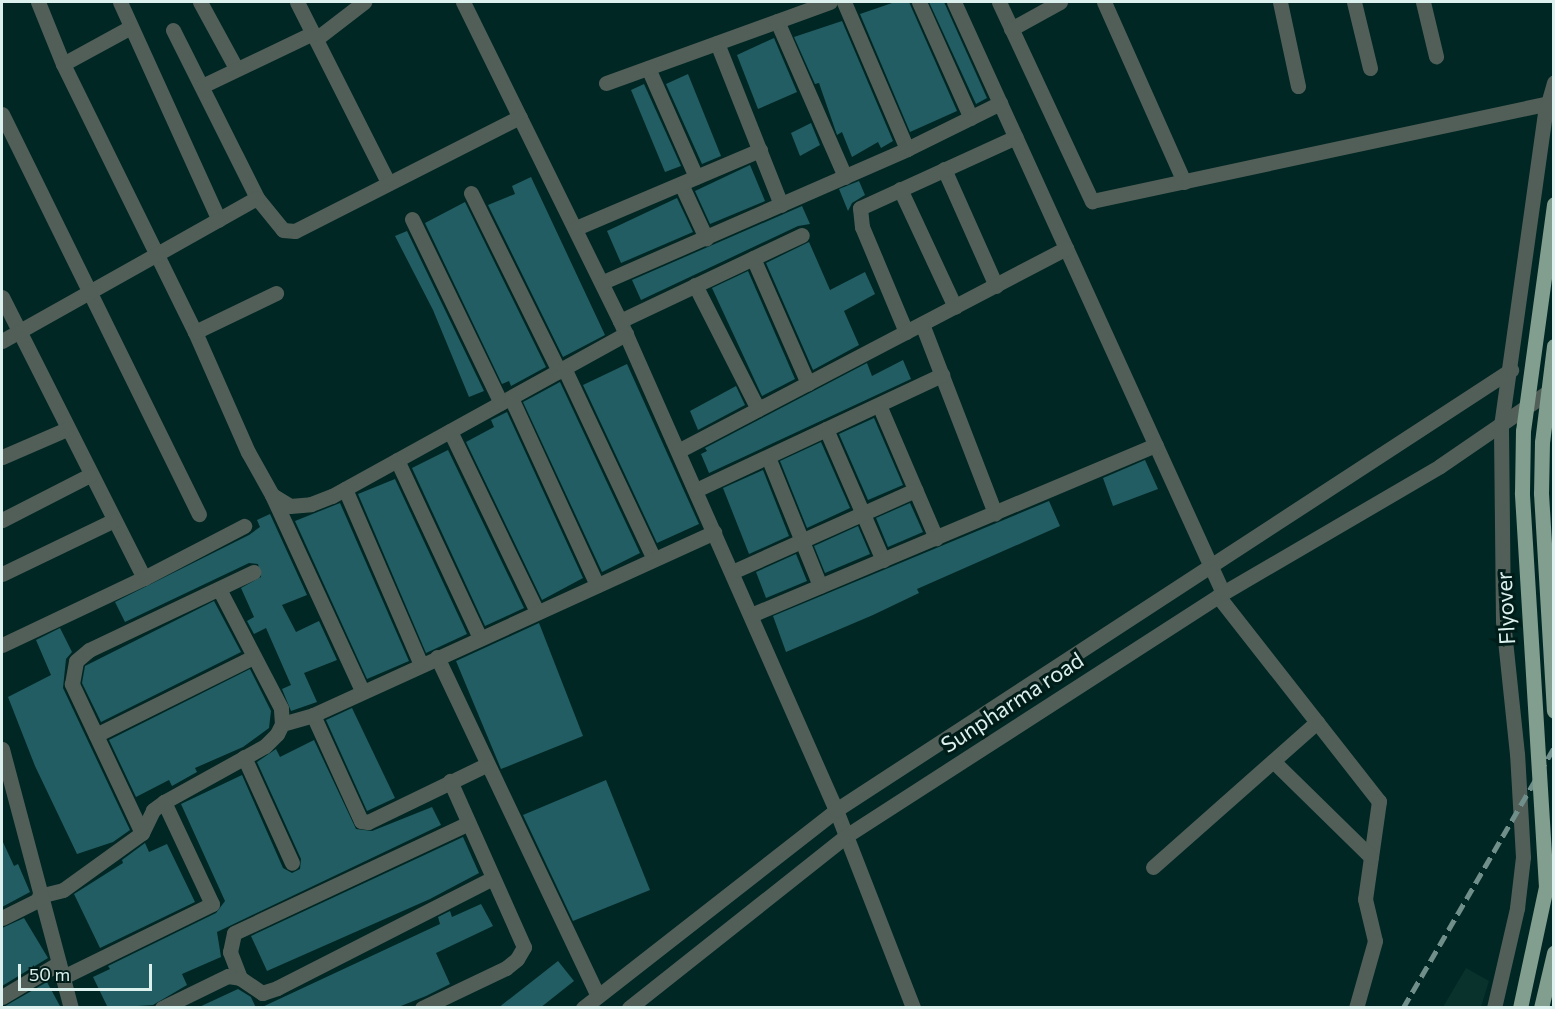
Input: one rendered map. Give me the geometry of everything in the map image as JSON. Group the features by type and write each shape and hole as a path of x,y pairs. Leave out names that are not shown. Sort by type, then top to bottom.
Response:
{"main road":[{"name":"Flyover","path":"1520,1008 1546,887 1522,493 1523,431 1554,204"},
{"name":"Flyover","path":"1554,346 1542,442 1540,493 1554,711"},
{"path":"1541,1008 1554,953"}],"street":[{"path":"38,2 63,64 195,332 363,691"},
{"path":"120,2 219,220"},
{"path":"200,2 236,69"},
{"path":"297,2 388,182"},
{"path":"202,86 314,36 364,2"},
{"path":"463,2 603,282 836,810 913,1008"},
{"path":"606,83 830,2"},
{"path":"844,2 907,148"},
{"path":"919,2 971,118"},
{"path":"954,2 1210,566 1220,595 1379,801 1365,899 1376,941 1356,1008"},
{"path":"999,2 1092,201 1548,103"},
{"path":"1011,28 1060,2"},
{"path":"1104,2 1184,182"},
{"path":"1280,2 1298,86"},
{"path":"1354,2 1370,68"},
{"path":"1423,2 1436,56"},
{"path":"777,21 845,177"},
{"path":"63,64 131,27"},
{"path":"173,30 257,198 283,230 295,231 520,117"},
{"path":"717,43 781,205"},
{"path":"648,68 696,177"},
{"path":"1494,1008 1517,908 1523,857 1517,754 1503,621 1501,426 1511,370 1548,103 1554,82"},
{"path":"603,282 845,177 1000,103"},
{"path":"2,114 198,514"},
{"path":"906,332 858,215 868,203 1016,137"},
{"path":"576,228 760,150"},
{"path":"944,169 996,286"},
{"path":"681,184 706,238"},
{"path":"900,189 955,307"},
{"path":"471,193 654,559"},
{"path":"2,341 257,198"},
{"path":"412,219 506,400 597,585"},
{"path":"272,495 290,506 311,504 345,489 561,369 623,327 695,285 802,235"},
{"path":"678,451 1066,248"},
{"path":"753,258 808,383"},
{"path":"695,285 758,410"},
{"path":"195,332 276,293"},
{"path":"2,297 17,332 144,578"},
{"path":"922,324 995,513"},
{"name":"Sunpharma road","path":"583,1008 836,810 1378,459 1511,370"},
{"path":"696,490 942,375"},
{"name":"Sunpharma road","path":"629,1008 846,836 1220,595 1440,466 1554,388"},
{"path":"879,405 936,538"},
{"path":"2,457 67,429"},
{"path":"826,429 883,560"},
{"path":"450,431 537,612"},
{"path":"751,615 1156,446"},
{"path":"768,457 820,586"},
{"path":"397,460 480,638"},
{"path":"2,520 90,475"},
{"path":"345,489 421,665"},
{"path":"732,572 915,490"},
{"path":"2,574 114,520"},
{"path":"2,645 144,578 244,526"},
{"path":"2,918 40,898 63,890 142,833 153,810 265,746 282,724 313,715 714,532"},
{"path":"142,833 72,684 76,661 88,650 253,572"},
{"path":"219,590 281,708 282,724"},
{"path":"96,735 253,657"},
{"path":"437,657 486,765 598,996"},
{"path":"313,715 361,821 368,822 486,765"},
{"path":"1153,867 1317,722"},
{"path":"2,750 71,1008"},
{"path":"244,757 292,863"},
{"path":"1273,761 1371,857"},
{"path":"422,1008 517,959 524,947 450,782"},
{"path":"2,998 212,904 164,802"},
{"path":"240,978 230,952 229,941 234,933 468,823"},
{"path":"162,1008 228,976 240,978 262,993 277,988 493,878"}],"shaded area":[{"path":"1466,968 1489,981 1481,1007 1443,1007"}],"building":[{"path":"895,2 909,2 957,111 910,132 860,14"},
{"path":"929,2 944,2 987,98 976,104"},
{"path":"842,21 893,141 881,148 878,142 852,157 842,132 837,135 819,83 815,84 794,37"},
{"path":"774,38 797,92 758,109 737,55"},
{"path":"688,74 721,156 702,164 666,84"},
{"path":"644,84 681,166 665,172 631,90"},
{"path":"811,123 820,145 800,156 791,133"},
{"path":"750,165 765,201 710,224 695,191"},
{"path":"531,177 605,335 563,357 488,205 515,194 512,186"},
{"path":"859,181 865,195 852,203 848,211 839,189"},
{"path":"677,198 693,232 621,263 607,231"},
{"path":"465,202 546,367 511,386 509,381 502,384 425,223"},
{"path":"802,206 810,224 798,226 641,300 632,280"},
{"path":"407,231 484,391 469,397 433,310 395,236"},
{"path":"809,242 830,290 865,272 875,294 844,311 859,345 813,370 766,263"},
{"path":"748,271 795,379 762,396 712,288"},
{"path":"903,360 911,379 709,473 701,454 707,451 705,448 867,363 872,376"},
{"path":"627,364 699,524 657,543 583,385"},
{"path":"560,382 640,553 602,572 523,402"},
{"path":"736,386 745,405 698,430 690,411"},
{"path":"507,412 583,578 542,600 466,442 494,427 491,420"},
{"path":"874,418 903,485 868,500 839,434"},
{"path":"821,442 850,508 807,528 780,461"},
{"path":"448,450 524,608 485,626 412,468"},
{"path":"1145,460 1158,489 1113,506 1103,478"},
{"path":"763,470 789,536 749,554 723,488"},
{"path":"395,479 467,634 426,653 358,494"},
{"path":"1049,501 1060,526 917,589 919,593 873,615 786,652 773,616"},
{"path":"340,503 409,661 367,679 295,521"},
{"path":"910,503 923,532 888,547 876,518"},
{"path":"270,514 307,595 282,605 296,632 319,621 337,660 304,673 317,702 291,711 282,689 291,685 266,628 254,634 247,621 254,617 241,588 261,577 258,564 249,563 125,622 115,602 249,535 260,527 257,520"},
{"path":"858,526 870,554 825,573 814,546"},
{"path":"796,554 807,581 766,598 756,572"},
{"path":"214,601 241,652 101,722 82,683 85,666"},
{"path":"539,623 583,736 501,769 456,661"},
{"path":"60,628 72,652 66,659 63,688 130,830 113,842 77,854 35,766 8,697 51,675 36,640"},
{"path":"250,669 271,711 269,728 243,747 195,768 197,772 172,786 169,780 136,797 109,740"},
{"path":"352,708 395,798 367,811 326,720"},
{"path":"314,740 356,829 372,831 432,807 441,825 217,932 221,957 182,974 187,985 153,1005 108,1008 93,977 110,969 108,966 216,913 225,901 181,804 242,775 283,868 292,873 300,869 301,859 257,762 276,749 280,757"},
{"path":"606,780 650,890 573,921 523,815"},
{"path":"463,837 479,873 430,899 267,971 251,936"},
{"path":"2,840 14,866 18,864 30,892 2,907"},
{"path":"145,843 149,852 167,844 195,902 100,948 74,894 123,863 122,860"},
{"path":"481,904 493,926 436,953 450,984 426,996 396,1008 260,1008 440,924 438,917 450,911 452,917"},
{"path":"24,918 48,958 2,986 2,928"},
{"path":"558,961 574,981 540,1008 498,1008"},
{"path":"47,982 61,1008 2,1008 7,1005"},
{"path":"238,989 251,997 256,1008 197,1008"}],"railway":[{"path":"1403,1008 1554,747"}]}
